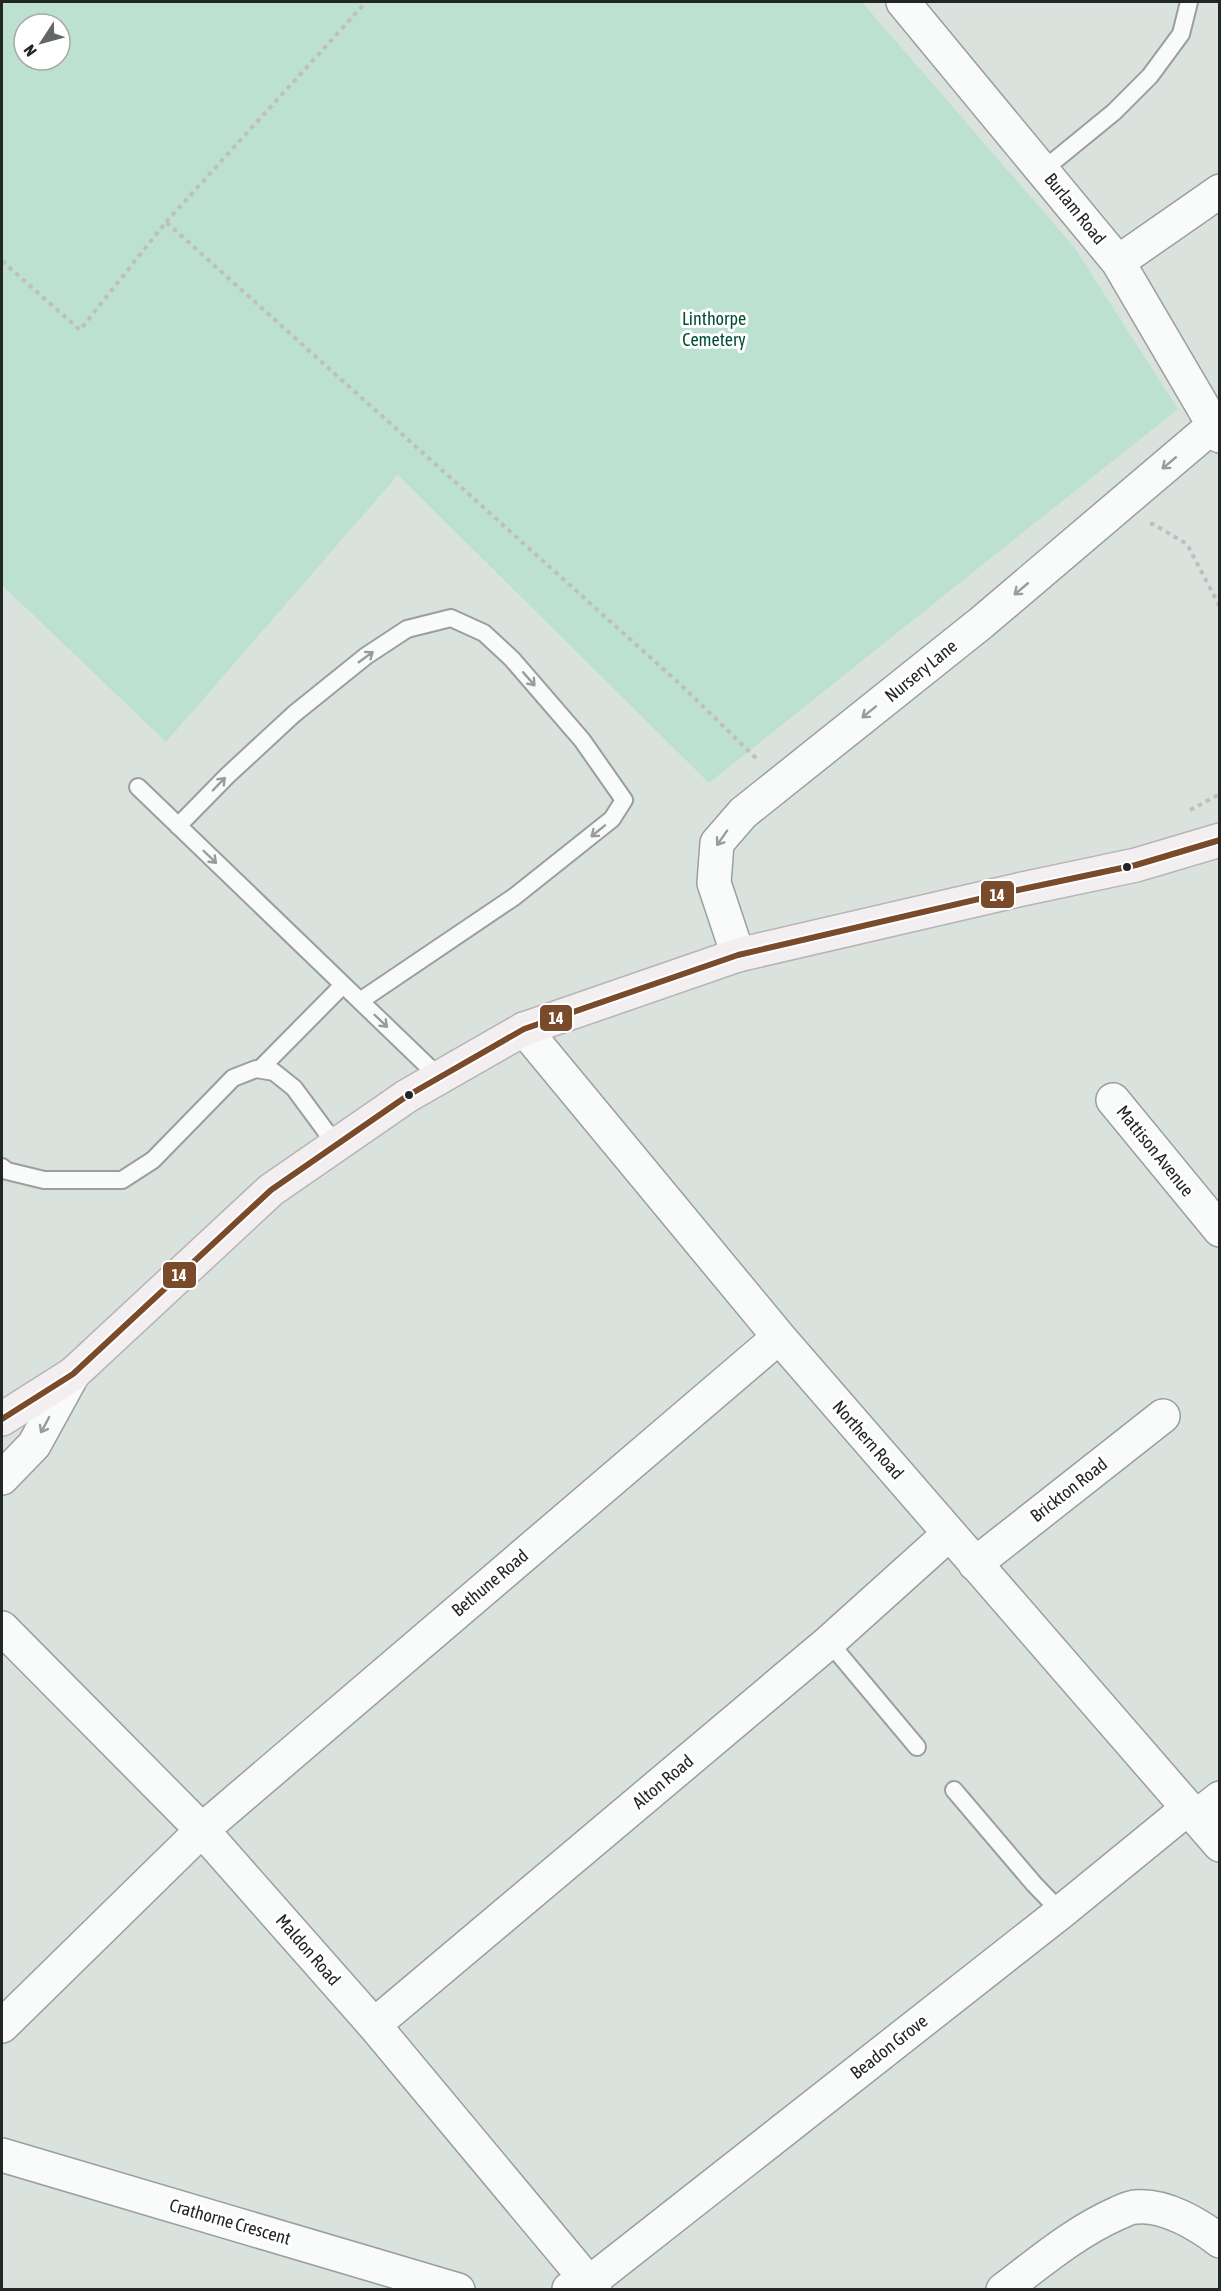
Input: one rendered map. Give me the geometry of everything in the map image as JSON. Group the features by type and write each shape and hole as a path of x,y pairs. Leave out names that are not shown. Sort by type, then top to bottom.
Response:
{"main road":[{"path":"2,1419 73,1374 271,1190 407,1096 524,1029 738,955 1136,865 1220,840"}],"street":[{"name":"Burlam Road","path":"903,2 1118,262 1217,430"},
{"path":"1118,262 1220,191"},
{"name":"Nursery Lane","path":"738,955 714,883 717,843 743,813 1217,430"},
{"name":"Northern Road","path":"524,1029 779,1337 975,1564 1201,1808 1220,1845"},
{"name":"Mattison Avenue","path":"1113,1100 1220,1230"},
{"name":"Bethune Road","path":"202,1830 779,1337"},
{"path":"2,1478 34,1445 73,1374"},
{"name":"Brickton Road","path":"975,1564 1163,1416"},
{"name":"Alton Road","path":"374,2025 829,1642 949,1534"},
{"name":"Maldon Road","path":"2,1628 202,1830 374,2025 584,2287"},
{"name":"Beadon Grove","path":"584,2287 1061,1911 1201,1808"},
{"path":"2,2026 202,1830"},
{"name":"Crathorne Crescent","path":"2,2156 458,2289"},
{"path":"1003,2289 1071,2238 1096,2223 1135,2206 1170,2211 1204,2229 1220,2241"}],"lane":[{"path":"1042,170 1114,112 1150,76 1181,34 1189,2"},
{"path":"178,826 227,776 294,714 366,656 406,629 451,618 484,633 512,659 582,740 624,800 612,819 514,897 360,1001"},
{"path":"138,787 439,1077"},
{"path":"2,1167 7,1171 44,1180 122,1180 153,1160 232,1078 260,1069 343,985"},
{"path":"260,1069 274,1072 294,1088 336,1145"},
{"path":"829,1642 917,1747"},
{"path":"954,1790 1034,1884 1061,1911"}],"path":[{"path":"2,261 80,330 166,222 366,2"},
{"path":"166,222 681,685 782,782"},
{"path":"1142,525 1153,524 1187,544 1220,607"}],"green space":[{"name":"Linthorpe Cemetery","path":"2,2 862,2 1074,247 1178,409 709,783 398,475 166,742 2,585"}],"transit line":[{"name":"14","path":"2,1419 73,1374 271,1190 407,1096 524,1029 738,955 1136,865 1220,840"}]}
